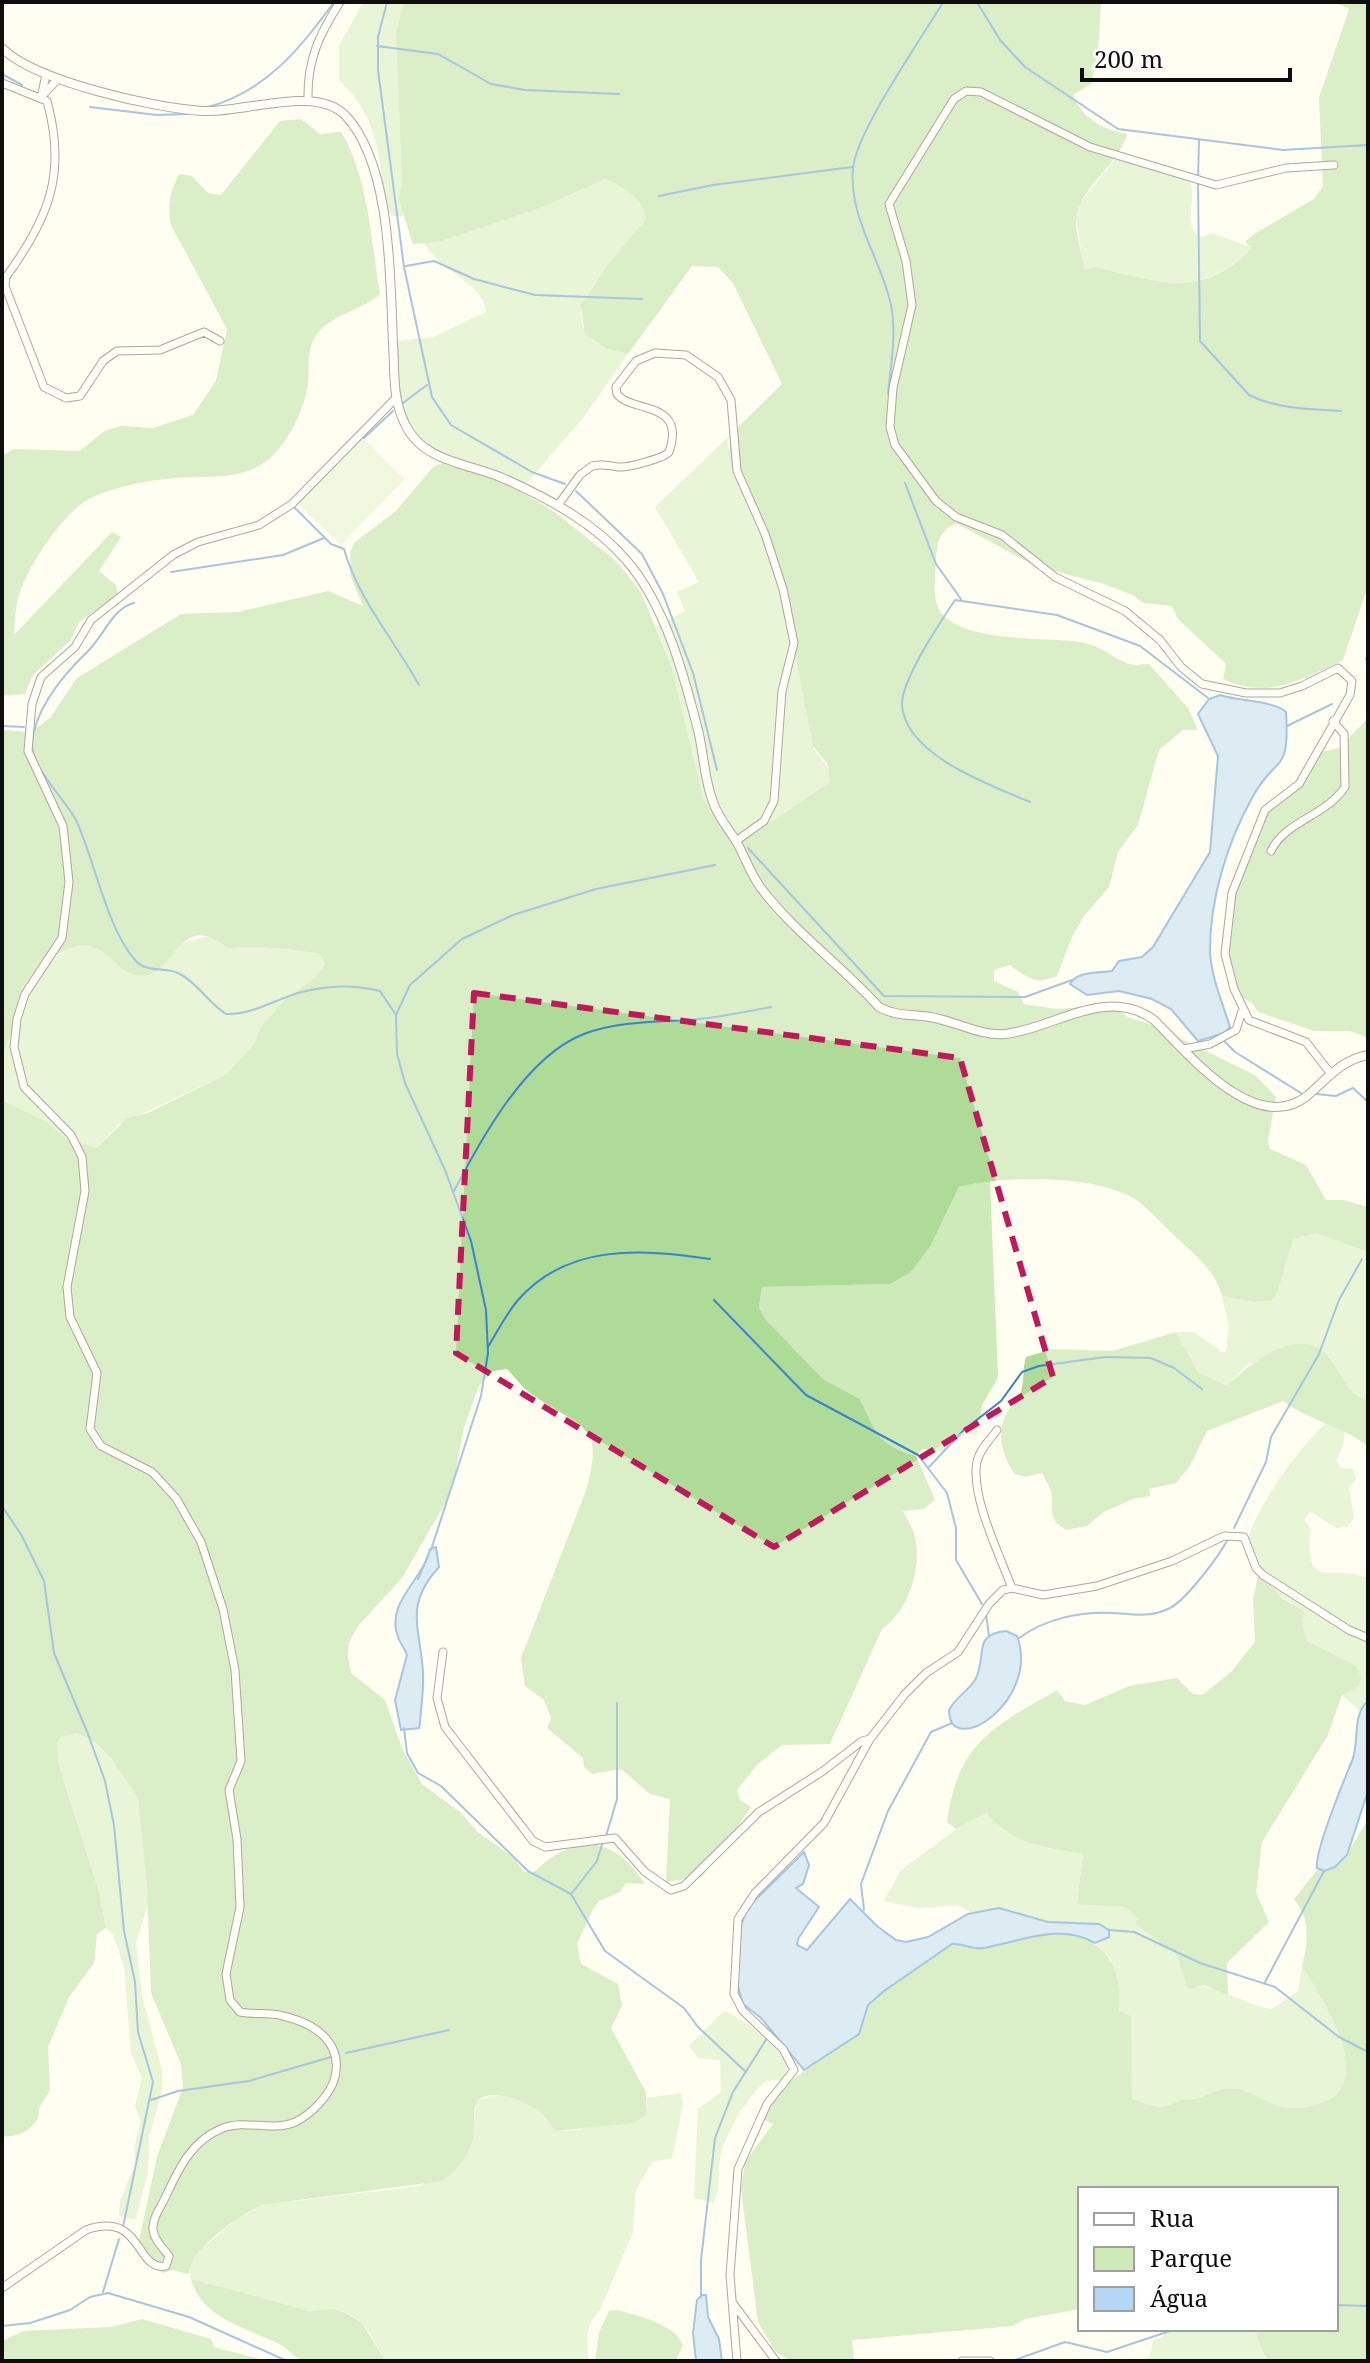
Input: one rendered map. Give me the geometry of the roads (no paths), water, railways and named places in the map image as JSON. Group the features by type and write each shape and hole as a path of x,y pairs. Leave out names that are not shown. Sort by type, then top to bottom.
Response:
{"street":[{"path":"308,100 307,73 313,49 340,2"},
{"path":"2,48 10,56 57,80 199,111 308,100 333,106 350,120 366,148 376,178 390,294 395,399 410,434 430,452 503,478 558,505 612,545 645,586 688,693 714,805 754,879 770,900 886,1012 940,1019 990,1034 1023,1030 1079,1010 1129,1010 1154,1020 1248,1103 1267,1106 1295,1103 1346,1062 1368,1055"},
{"path":"41,97 46,75"},
{"path":"41,97 57,80"},
{"path":"2,83 41,97 47,101 50,112 56,157 53,194 6,277 5,286 44,387 66,398 80,396 103,361 117,351 160,350 204,332 220,341"},
{"path":"1331,1074 1306,1042 1254,1024 1242,1009 1225,954 1232,893 1265,810 1299,784 1352,689 1352,681 1341,668 1333,668 1302,686 1280,693 1246,693 1202,684 1181,667 1160,640 1125,611 1055,577 1002,535 956,517 931,495 895,445 890,427 893,388 912,305 906,261 889,204 954,99 966,91 988,94 1063,135 1119,159 1216,185 1286,168 1334,165"},
{"path":"558,505 592,466 627,467 642,461 659,460 669,452 672,435 666,417 650,405 627,402 617,394 616,387 636,361 655,353 678,353 702,363 718,377 731,400 737,471 770,548 794,636 782,691 772,809 758,827 736,841"},
{"path":"2,2288 86,2230 101,2225 112,2225 129,2233 152,2263 163,2268 168,2265 169,2256 153,2233 154,2224 176,2175 196,2145 210,2134 237,2124 280,2126 295,2122 325,2096 336,2071 333,2046 327,2037 282,2015 240,2012 230,2000 227,1962 240,1907 237,1839 229,1790 241,1761 229,1633 201,1542 176,1498 152,1472 101,1446 90,1429 97,1373 70,1317 67,1287 85,1191 82,1157 71,1135 24,1087 14,1047 17,1019 25,994 62,938 69,882 63,826 28,751 32,704 41,677 75,647 91,620 180,550 274,517 292,504 395,399"},
{"path":"1271,851 1280,834 1327,808 1345,787 1344,734 1333,721"},
{"path":"1184,1049 1210,1044 1236,1030 1242,1009"},
{"path":"997,1430 978,1457 976,1473 985,1514 1012,1588"},
{"path":"737,2361 731,2301 731,2248 738,2169 767,2104 794,2070 783,2049 743,2011 734,1994 738,1919 755,1893 824,1823 870,1739 914,1684 958,1652 989,1604 1003,1590 1012,1588 1043,1595 1097,1586 1161,1565 1224,1536 1239,1535 1247,1542 1252,1560 1263,1575 1349,1630 1368,1638"},
{"path":"443,1652 437,1698 445,1727 533,1841 545,1847 615,1838 645,1872 671,1890 684,1886 759,1812 823,1771 858,1743 870,1739"},
{"path":"731,2301 776,2361"},
{"path":"962,2361 990,2361"}],"water":[{"path":"1220,695 1281,708 1286,712 1287,733 1280,762 1252,798 1235,834 1213,911 1211,959 1214,979 1230,1027 1225,1033 1198,1041 1171,1009 1152,999 1119,991 1087,995 1070,984 1083,975 1112,971 1119,961 1142,957 1153,947 1210,852 1218,756 1198,714 1209,699"},
{"path":"436,1547 439,1567 421,1593 418,1605 423,1678 420,1723 419,1728 401,1730 395,1700 407,1655 398,1637 395,1624 397,1613 430,1549"},
{"path":"1006,1631 1017,1636 1021,1660 1016,1682 1006,1702 977,1726 963,1729 953,1724 949,1710 975,1680 984,1642 995,1633"},
{"path":"1368,1701 1368,1791 1347,1855 1335,1867 1324,1871 1317,1868 1320,1848 1354,1754 1359,1714"},
{"path":"804,1852 809,1865 803,1884 796,1888 819,1907 798,1939 797,1945 807,1950 850,1899 877,1926 896,1940 906,1942 928,1937 968,1914 999,1908 1048,1922 1099,1924 1109,1930 1109,1937 1095,1943 1082,1937 1054,1934 983,1948 952,1944 884,1991 868,2005 859,2034 804,2070 761,2018 743,2004 737,1983 741,1926 747,1908"},
{"path":"706,2295 708,2317 719,2339 722,2361 696,2361 693,2333 697,2300"}],"waterway":[{"path":"208,107 247,91 280,66 334,2"},
{"path":"387,2 378,37 378,70 404,267 432,397 451,425 532,472 565,484"},
{"path":"888,394 893,346 892,309 859,218 853,168 877,109 943,2"},
{"path":"977,2 1000,40 1025,67 1118,129 1283,150 1368,145"},
{"path":"377,46 438,54 491,84 525,90 619,94"},
{"path":"2,74 22,85"},
{"path":"90,107 157,115 188,114"},
{"path":"1198,178 1199,140"},
{"path":"659,196 713,185 852,167"},
{"path":"1198,184 1200,341 1249,395 1282,406 1341,411"},
{"path":"406,266 434,261 474,279 535,295 642,299"},
{"path":"403,403 427,385"},
{"path":"364,438 393,411"},
{"path":"905,483 936,564 961,599"},
{"path":"576,491 642,554 663,594 693,673 717,770"},
{"path":"294,507 331,544 344,549 367,602 419,685"},
{"path":"171,572 283,555 324,538"},
{"path":"1030,802 952,766 918,739 907,723 902,705 908,681 955,600 1057,615 1140,646 1208,698"},
{"path":"134,603 114,616 53,692 39,716 32,742 36,762 76,820 125,947 145,967 175,972 187,978 226,1014 254,1010 308,990 339,986 380,991 396,1015"},
{"path":"1366,659 1368,654"},
{"path":"1287,726 1332,704"},
{"path":"2,726 24,727"},
{"path":"748,848 884,996 1025,997 1072,980"},
{"path":"431,1550 481,1396 488,1353 486,1310 471,1241 445,1170 405,1083 397,1054 396,1015 410,985 462,939 513,915 596,889 715,865"},
{"path":"454,1191 507,1101 543,1060 563,1045 584,1034 609,1027 707,1018 771,1007"},
{"path":"1223,1040 1235,1052 1301,1093"},
{"path":"1316,1094 1336,1096 1353,1088 1368,1102"},
{"path":"488,1347 518,1300 538,1281 560,1268 607,1254 658,1253 710,1259"},
{"path":"1234,1528 1266,1462 1271,1437 1319,1354 1339,1300 1362,1259"},
{"path":"714,1300 806,1395 918,1455 947,1493 956,1528 956,1560 982,1604"},
{"path":"929,1467 965,1429 1001,1401 1022,1372 1039,1366 1105,1357 1151,1358 1174,1368 1202,1389"},
{"path":"2,1506 22,1536 44,1581 54,1653 105,1781 114,1825 124,1931 135,1982 138,2032 153,2082 123,2227"},
{"path":"1019,1638 1051,1621 1076,1615 1148,1614 1168,1609 1192,1588 1228,1539"},
{"path":"418,1579 428,1556"},
{"path":"986,1613 989,1637"},
{"path":"606,1836 617,1799 617,1703"},
{"path":"864,1910 861,1884 888,1811 931,1732 952,1723"},
{"path":"404,1728 407,1753 418,1773 441,1786 528,1871 571,1894 605,1951 684,2008 698,2027 746,2072"},
{"path":"572,1893 597,1861 603,1841"},
{"path":"1265,1982 1324,1871"},
{"path":"1109,1930 1134,1932 1200,1963 1275,1987 1339,2037 1368,2052"},
{"path":"346,2053 449,2030"},
{"path":"701,2297 701,2260 715,2138 733,2092 767,2038"},
{"path":"151,2100 178,2091 249,2081 331,2057"},
{"path":"103,2292 119,2239"},
{"path":"2,2326 30,2323 70,2310 90,2297 108,2293 189,2317 287,2361"},
{"path":"1338,2305 1368,2306"},
{"path":"1012,2361 1065,2342 1107,2352 1170,2331"}]}
